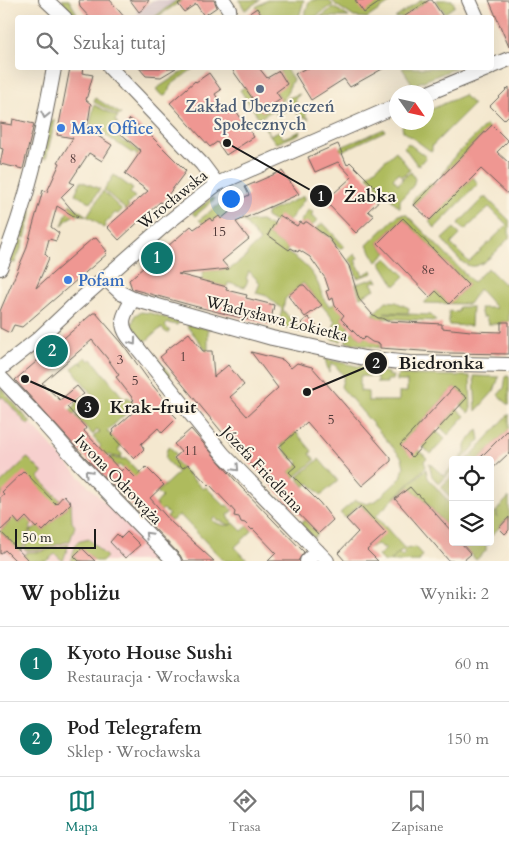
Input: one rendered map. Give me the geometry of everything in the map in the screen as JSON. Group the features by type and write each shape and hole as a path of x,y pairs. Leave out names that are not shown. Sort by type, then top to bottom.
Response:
{"street":[{"path":"46,0 62,15"},
{"path":"57,0 64,15"},
{"path":"469,0 476,15"},
{"path":"0,268 12,237 36,157 54,70"},
{"path":"112,70 196,158 217,184"},
{"path":"434,90 479,70"},
{"name":"Wrocławska","path":"0,369 24,351 105,278 192,203 217,184 389,109"},
{"name":"Władysława Łokietka","path":"105,278 121,293 133,299 263,335 364,358 409,363 509,365"},
{"name":"Józefa Friedleina","path":"133,299 124,316 123,328 223,454 317,558"},
{"name":"Iwona Odrowąża","path":"0,377 79,463 174,561"}],"shaded area":[{"path":"153,0 177,0 156,15 138,15 136,12"},
{"path":"0,389 70,467 162,561 0,561"}],"green space":[{"path":"62,0 69,0 78,15 72,15"},
{"path":"177,0 183,0 160,15 157,15"},
{"path":"239,0 260,0 245,10"},
{"path":"267,0 304,0 300,15 262,15 256,7"},
{"path":"313,0 329,0 333,5 318,15 305,15 309,2"},
{"path":"332,0 394,0 372,15 351,15"},
{"path":"421,0 429,0 408,13 410,15 399,15"},
{"path":"436,0 452,0 455,6 445,13"},
{"path":"334,7 346,15 323,15"},
{"path":"185,70 191,70 171,85 170,90 165,96 161,95 156,89"},
{"path":"281,70 286,70 293,79 284,99 274,106 281,99 276,91"},
{"path":"403,70 451,70 413,85"},
{"path":"245,87 262,112 271,107 273,110 259,118 240,90"},
{"path":"300,94 295,99 298,111 302,109 309,119 297,114 294,107 276,115 275,112 286,104 288,98"},
{"path":"464,95 473,105 432,146 432,151 403,130 434,130 434,108"},
{"path":"95,98 121,114 119,116 94,102"},
{"path":"94,105 118,117 115,120 118,123 110,131 123,142 134,147 147,165 137,157 136,153 132,153 90,125"},
{"path":"55,121 46,159 42,156 49,122"},
{"path":"486,125 489,128 442,176 452,159"},
{"path":"384,129 385,131 342,151 339,148"},
{"path":"279,131 283,138 301,131 299,134 277,143 270,135"},
{"path":"408,143 426,157 418,166 404,147"},
{"path":"396,151 410,170 402,176 399,173 393,178 398,184 402,178 411,172 415,179 413,186 400,200 400,208 367,176"},
{"path":"114,175 133,189 130,193 135,197 127,205 129,206 126,210 104,190"},
{"path":"473,177 478,184 435,228 429,222"},
{"path":"81,181 100,189 91,203 75,194"},
{"path":"436,182 413,205 413,200 417,194"},
{"path":"103,191 122,210 118,214 115,213 105,224 106,226 103,228 88,217 77,215 72,216 62,226 70,204 87,216"},
{"path":"304,196 304,200 289,221 286,219 276,223 266,217 266,213"},
{"path":"212,198 215,199 195,216 192,213"},
{"path":"483,198 487,198 509,220 509,238 484,262 478,265 467,265 454,254 442,239 454,228 460,235 451,244 469,262 507,225 489,207 465,230 458,224"},
{"path":"225,199 246,222 261,221 273,228 268,235 288,249 286,252 310,271 329,306 335,304 344,315 341,319 349,327 342,336 341,341 331,339 335,321 303,283 285,299 283,310 301,332 278,326 282,309 267,296 256,293 260,283 249,271 245,287 228,283 227,287 201,281 204,271 230,269 247,256 247,253 260,241"},
{"path":"221,203 229,212 221,219 219,216 212,221 209,218 203,224 199,220"},
{"path":"309,209 313,212 311,216 318,220 312,226 306,222 304,224 300,222"},
{"path":"27,210 32,211 25,238 20,236"},
{"path":"406,214 473,282 488,268 504,284 509,280 509,291 507,293 509,295 509,322 488,324 486,317 482,317 480,308 496,308 479,289 469,304 424,303 436,291 445,300 450,296 454,299 468,285 403,218 378,243 387,253 377,262 367,245 398,215"},
{"path":"323,223 344,246 341,248 337,247 329,236 316,229"},
{"path":"18,239 24,241 15,263 10,262"},
{"path":"355,254 358,258 355,260 363,275 372,270 373,273 357,278 353,264 349,259"},
{"path":"387,258 405,276 395,286 381,263"},
{"path":"376,278 378,282 371,283 375,289 360,297 356,284"},
{"path":"386,301 396,302 409,308 408,313 385,313 431,315 436,321 382,318 381,321 373,314"},
{"path":"459,307 472,307 471,326 449,325 449,311 458,312"},
{"path":"141,312 179,322 177,325 168,323 165,326 170,331 167,333 161,328 145,342 171,376 169,378 152,358 132,325 135,315"},
{"path":"187,326 208,329 208,352"},
{"path":"353,331 362,340 366,336 372,342 380,343 380,348 346,342 347,337"},
{"path":"86,357 89,361 92,359 124,399 128,397 135,405 107,431 121,446 118,450 122,454 121,458 107,456 99,448 101,446 93,437 100,432 97,430 93,435 76,416 80,418 82,416 77,410 75,415 70,410 84,396 86,399 81,405 88,413 95,405 95,399 72,368 80,362 84,366 81,361"},
{"path":"325,359 388,373 388,376 393,376 392,380 387,380 387,383 377,383 377,377 360,376 360,391 368,392 368,401 399,401 399,392 407,392 407,381 397,381 399,375 470,376 471,410 469,413 461,405 467,398 454,387 400,445 412,456 418,450 427,458 424,461 426,467 376,516 405,549 415,547 423,556 419,559 420,561 391,561 399,553 402,556 405,553 402,550 390,561 383,561 378,556 386,549 384,547 382,548 378,544 368,548 385,533 360,504 345,518 340,513 355,500 367,504 377,500 401,478 404,467 402,458 341,387 344,376 335,365 331,364 329,373"},
{"path":"474,376 499,377 494,391 476,411"},
{"path":"506,376 509,376 509,405 498,395 504,388"},
{"path":"1,388 31,423 28,425 3,397 0,398"},
{"path":"457,409 465,416 448,435 440,427"},
{"path":"509,414 509,429 482,456 471,456"},
{"path":"478,429 480,440 466,456 462,456 465,453 465,445"},
{"path":"436,431 445,439 431,454 422,446"},
{"path":"296,432 312,451 310,454 315,460 294,478 289,472 299,463 292,459 281,446"},
{"path":"170,447 176,454 172,458 203,489 206,487 225,506 227,505 233,511 228,515 233,522 230,525 234,523 242,531 248,526 252,531 235,547 248,561 224,561 180,515 171,521 167,517 169,515 163,509 160,512 156,508 158,506 156,504 162,497 157,492 178,473 165,459 167,449","holes":["215,517 217,520 230,525 223,525 212,520"]},
{"path":"27,458 43,473 38,477 60,500 56,504 2,492 3,494 0,497 0,484"},
{"path":"109,458 126,459 144,478 139,482 119,465 117,467"},
{"path":"319,459 338,481 321,495 309,483 305,487 299,480 299,476"},
{"path":"429,463 444,476 449,470 449,473 439,484 432,476"},
{"path":"426,469 428,478 449,502 449,528 419,494 417,495 410,487 394,499"},
{"path":"449,479 449,496 441,487"},
{"path":"509,497 509,517 494,533 494,513 496,511 497,518 497,510"},
{"path":"71,503 72,522 75,526 70,541 39,550 24,550 32,529 38,526 43,531"},
{"path":"9,513 19,524 28,516 32,524 23,547 19,551 0,531 10,522"},
{"path":"304,520 318,534 313,538 300,524"},
{"path":"89,539 107,557 103,561 95,561 82,548 74,556 79,561 70,561 77,542"},
{"path":"69,544 63,561 55,554 46,561 29,561 24,556 27,552 39,552"},
{"path":"464,546 486,546 486,551 476,560"}],"building":[{"path":"79,0 110,0 122,15 87,15 80,7"},
{"path":"130,0 149,0 139,12"},
{"path":"183,0 214,0 217,7 203,15 196,4 184,12 178,4"},
{"path":"355,0 383,0 364,13"},
{"path":"429,0 432,0 442,15 406,15"},
{"path":"489,0 509,0 509,47"},
{"path":"257,8 261,15 246,15"},
{"path":"70,70 83,70 82,73 93,75 86,100 91,104 87,129 112,145 102,161 89,153 70,182 74,184 61,197 78,217 57,206 51,227 59,233 56,241 49,239 45,254 49,258 36,288 93,238 96,238 107,251 105,252 107,254 22,327 14,325 10,333 0,328 0,311 26,250 43,190 47,192 60,163 58,162 73,138 57,135"},
{"path":"141,70 173,70 161,77 146,76"},
{"name":"Zakład Ubezpieczeń Społecznych","path":"232,70 261,70 267,78 279,71 287,84 276,92 281,99 262,112"},
{"path":"302,70 380,70 350,87 344,79 311,100 295,74"},
{"path":"209,73 221,90 215,94 225,110 232,105 254,137 226,155 217,142 210,147 170,103 195,81"},
{"path":"509,87 509,115 504,120 490,106"},
{"path":"13,119 34,124 23,169 0,164 3,149 0,148 0,123 12,125"},
{"path":"130,119 148,133 186,171 162,203 160,202 119,240 107,227 148,191 125,174 141,151 119,132"},
{"path":"492,125 508,141 497,152 509,163 509,195 481,169 430,220 414,205"},
{"path":"338,144 347,165 350,162 384,196 368,211 374,216 356,233 325,201 352,177 338,162 315,172 308,157"},
{"path":"282,171 299,194 236,222 249,239 222,261 229,269 178,274 227,287 226,290 247,295 246,298 274,305 270,325 132,289 129,280 191,226 194,229 210,218 212,221 219,216 221,219 239,204 237,201 249,195 245,187"},
{"path":"279,215 297,226 300,222 304,224 307,222 329,238 349,266 359,299 378,318 387,321 442,324 442,328 501,332 501,322 509,322 509,354 449,353 380,348 380,344 372,342 365,337 362,340 341,319 344,315 335,306 333,298 329,300 326,291 329,290 325,278 310,257 299,250 298,252 291,248 289,250 268,235"},
{"path":"403,218 468,285 449,304 436,291 430,297 378,243"},
{"path":"301,285 304,285 322,305 305,317 288,296"},
{"path":"93,313 96,313 122,343 173,410 171,412 177,418 162,433 158,428 141,444 144,449 134,459 111,435 114,432 113,430 138,408 116,377 119,375 92,340 42,383 60,400 77,386 84,394 67,407 86,428 84,431 121,471 125,467 135,477 146,467 164,485 150,498 172,523 214,561 183,561 180,555 85,457 15,380"},
{"path":"308,317 318,328 312,334 301,323"},
{"path":"189,333 203,351 212,351 214,377 228,365 244,385 230,397 247,416 278,388 251,352 283,360 291,368 297,363 312,367 391,458 391,461 362,486 307,422 279,447 296,466 289,472 320,503 333,520 318,534 235,448 160,357"},
{"path":"454,387 467,398 412,457 400,445"},
{"path":"191,429 241,487 304,552 298,561 268,561 276,553 253,529 241,522 239,517 234,516 235,512 228,504 188,464 183,468 174,458 181,452 174,444"},
{"path":"509,429 509,453 494,467 494,456 482,456"},
{"path":"24,471 56,504 64,495 71,503 43,531 38,526 36,528 26,517 19,524 14,518 0,531 0,497 4,494 2,492"},
{"path":"410,487 449,529 449,546 464,546 471,554 463,561 449,561 395,499"},
{"path":"361,506 386,533 367,550 378,561 345,561 338,553 358,532 346,519"},
{"path":"509,517 509,530 505,534 499,528"},
{"path":"0,531 29,561 16,561 5,550 0,554"},
{"path":"127,532 140,545 125,558 110,542 117,534 121,538"},
{"path":"82,548 95,561 79,561 74,556"}],"place":[{"name":"Zakład Ubezpieczeń Społecznych","path":"260,89"},
{"name":"Max Office","path":"61,128"},
{"name":"Żabka","path":"227,143"},
{"name":"Kyoto House Sushi","path":"157,258"},
{"name":"Pofam","path":"68,280"},
{"name":"Pod Telegrafem","path":"52,351"},
{"name":"Krak-fruit","path":"25,379"},
{"name":"Biedronka","path":"307,392"}]}
